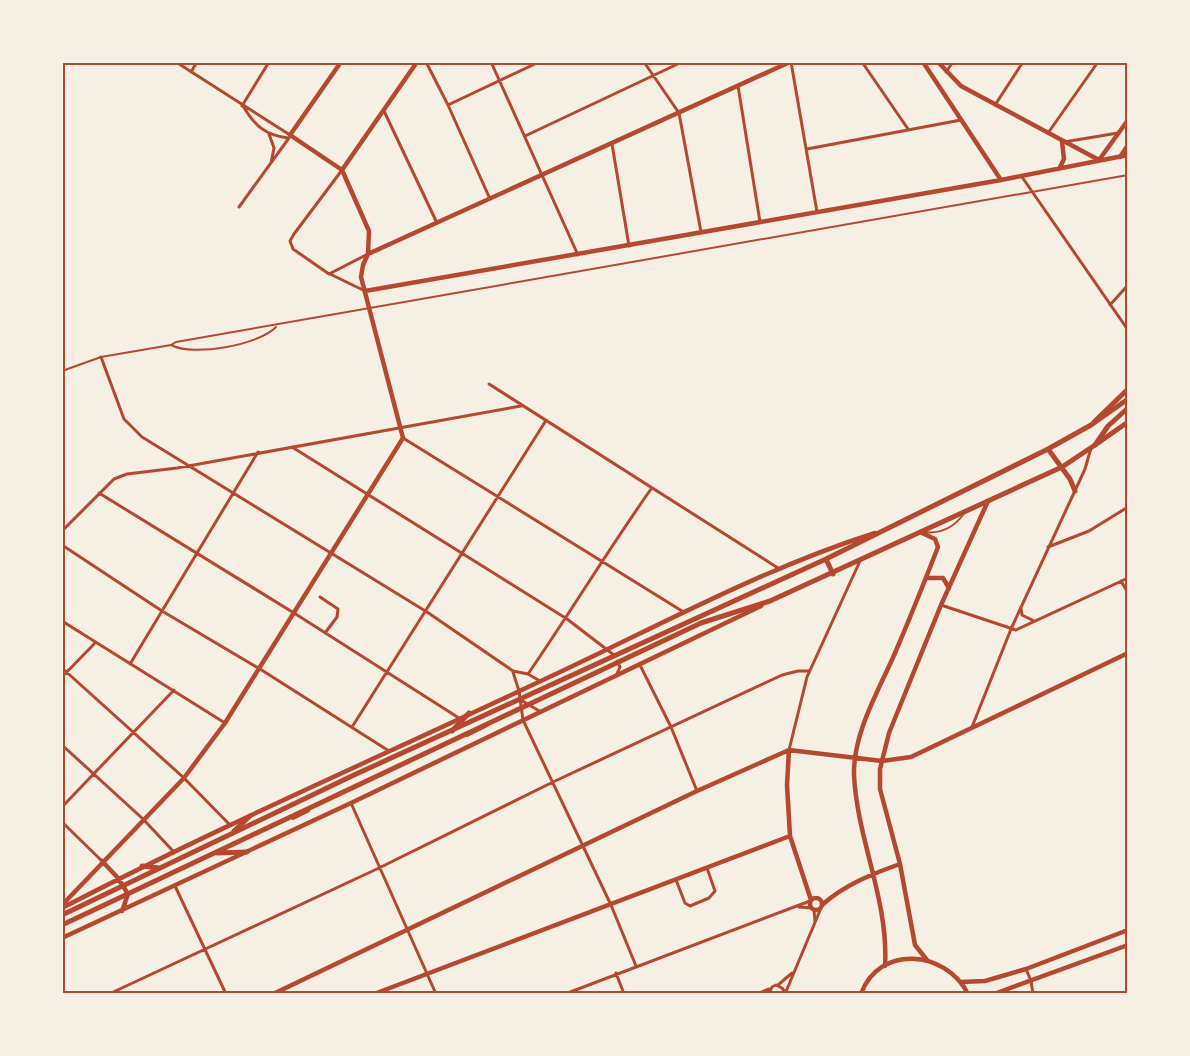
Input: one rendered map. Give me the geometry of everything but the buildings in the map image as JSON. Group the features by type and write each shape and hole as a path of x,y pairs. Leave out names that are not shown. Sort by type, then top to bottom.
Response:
{"main road":[{"path":"1091,425 1128,389"},
{"path":"62,915 354,775 826,558 1048,449 1091,425 1128,399"},
{"path":"1093,446 1108,426 1128,408"},
{"path":"62,925 618,662 720,616 770,601 833,574 989,499 1062,467 1128,422"},
{"path":"1048,449 1070,479 1075,491"},
{"path":"826,558 828,567 833,574"},
{"path":"451,732 469,714"},
{"path":"232,834 250,816"},
{"path":"205,857 233,850 247,852"},
{"path":"142,866 160,868"}],"street":[{"path":"176,62 290,137"},
{"path":"191,72 197,62"},
{"path":"242,106 269,62"},
{"path":"239,207 341,62"},
{"path":"417,62 290,241 293,249 329,274 365,291 1022,177 1128,155"},
{"path":"426,62 490,200"},
{"path":"491,62 578,255"},
{"path":"448,106 539,62"},
{"path":"644,62 679,113 702,232"},
{"path":"525,136 682,62"},
{"path":"329,274 368,254 790,62 817,212"},
{"path":"862,62 908,129"},
{"path":"923,62 1001,180"},
{"path":"938,62 946,73 961,86 1062,142 1099,160"},
{"path":"946,73 953,62"},
{"path":"995,104 1023,62"},
{"path":"1048,134 1098,62"},
{"path":"738,86 760,222"},
{"path":"242,106 258,127 269,134 296,139 342,170 369,231 368,254 363,264 361,277 403,438 682,611"},
{"path":"384,111 437,223"},
{"path":"258,127 266,120"},
{"path":"806,149 961,120"},
{"path":"1099,160 1128,120"},
{"path":"1062,142 1118,133"},
{"path":"269,134 274,148 271,164"},
{"path":"1059,169 1064,159 1062,142"},
{"path":"612,144 629,246"},
{"path":"1120,156 1128,145"},
{"path":"1022,177 1128,330"},
{"path":"1110,305 1128,285"},
{"path":"101,357 124,419 131,429 186,465 426,612 513,671 528,674 541,681"},
{"path":"489,384 545,422 778,568"},
{"path":"62,531 114,479 127,474 521,406"},
{"path":"352,727 545,422"},
{"path":"403,438 370,494 225,723 184,778 102,861 63,903 63,908 173,851 541,681 682,611 778,568 880,531"},
{"path":"972,728 1011,629 1075,491 1093,446"},
{"path":"292,447 567,618 615,656 620,667 616,676"},
{"path":"130,664 259,452"},
{"path":"528,674 567,618 601,560 651,489"},
{"path":"99,493 294,613 459,718"},
{"path":"927,960 915,945 900,864 880,789 882,760 890,733 941,605 989,499"},
{"path":"1048,547 1089,531 1128,507"},
{"path":"885,966 886,951 874,873 856,793 856,757 866,722 938,547 935,539 923,532"},
{"path":"62,545 162,611 260,669 389,751"},
{"path":"815,922 790,836 786,785 789,750 809,671 860,561"},
{"path":"926,578 943,578 949,588"},
{"path":"941,605 1011,629 1021,629 1128,578"},
{"path":"1121,581 1128,593"},
{"path":"320,597 338,609 337,617 325,633"},
{"path":"62,938 640,665 770,601"},
{"path":"1021,607 1022,615 1035,621"},
{"path":"62,621 225,723"},
{"path":"62,677 95,642"},
{"path":"273,994 697,791 789,750 882,760 911,757 1128,652"},
{"path":"640,665 671,727 697,791"},
{"path":"62,668 184,778 230,824"},
{"path":"513,671 519,691 523,720 611,905 636,966"},
{"path":"109,994 379,868 553,782 782,675 798,671 809,671"},
{"path":"62,808 174,690"},
{"path":"520,700 541,712"},
{"path":"62,745 143,819 173,851"},
{"path":"350,803 436,994"},
{"path":"62,822 102,861 124,886 128,894 122,911"},
{"path":"374,994 790,836"},
{"path":"799,907 812,909 821,906 833,895 874,873 900,864"},
{"path":"676,880 685,903 690,906 709,898 715,891 707,868"},
{"path":"175,886 226,994"},
{"path":"565,994 616,973 799,907 818,898 833,895"},
{"path":"785,994 821,906 818,898"},
{"path":"961,982 985,981 1026,969 1128,930"},
{"path":"994,994 1128,945"},
{"path":"861,994 872,976 885,966 898,960 913,958 940,964 961,982 968,994"},
{"path":"1026,969 1032,981 1033,994"},
{"path":"616,973 624,994"},
{"path":"757,994 778,985 792,973"},
{"path":"778,985 785,994"},
{"path":"769,994 770,989"}],"lane":[{"path":"62,371 101,357 171,346 176,342 269,325 276,326 1128,175"},
{"path":"171,346 190,350 224,347 260,336 271,331 276,326"}]}
